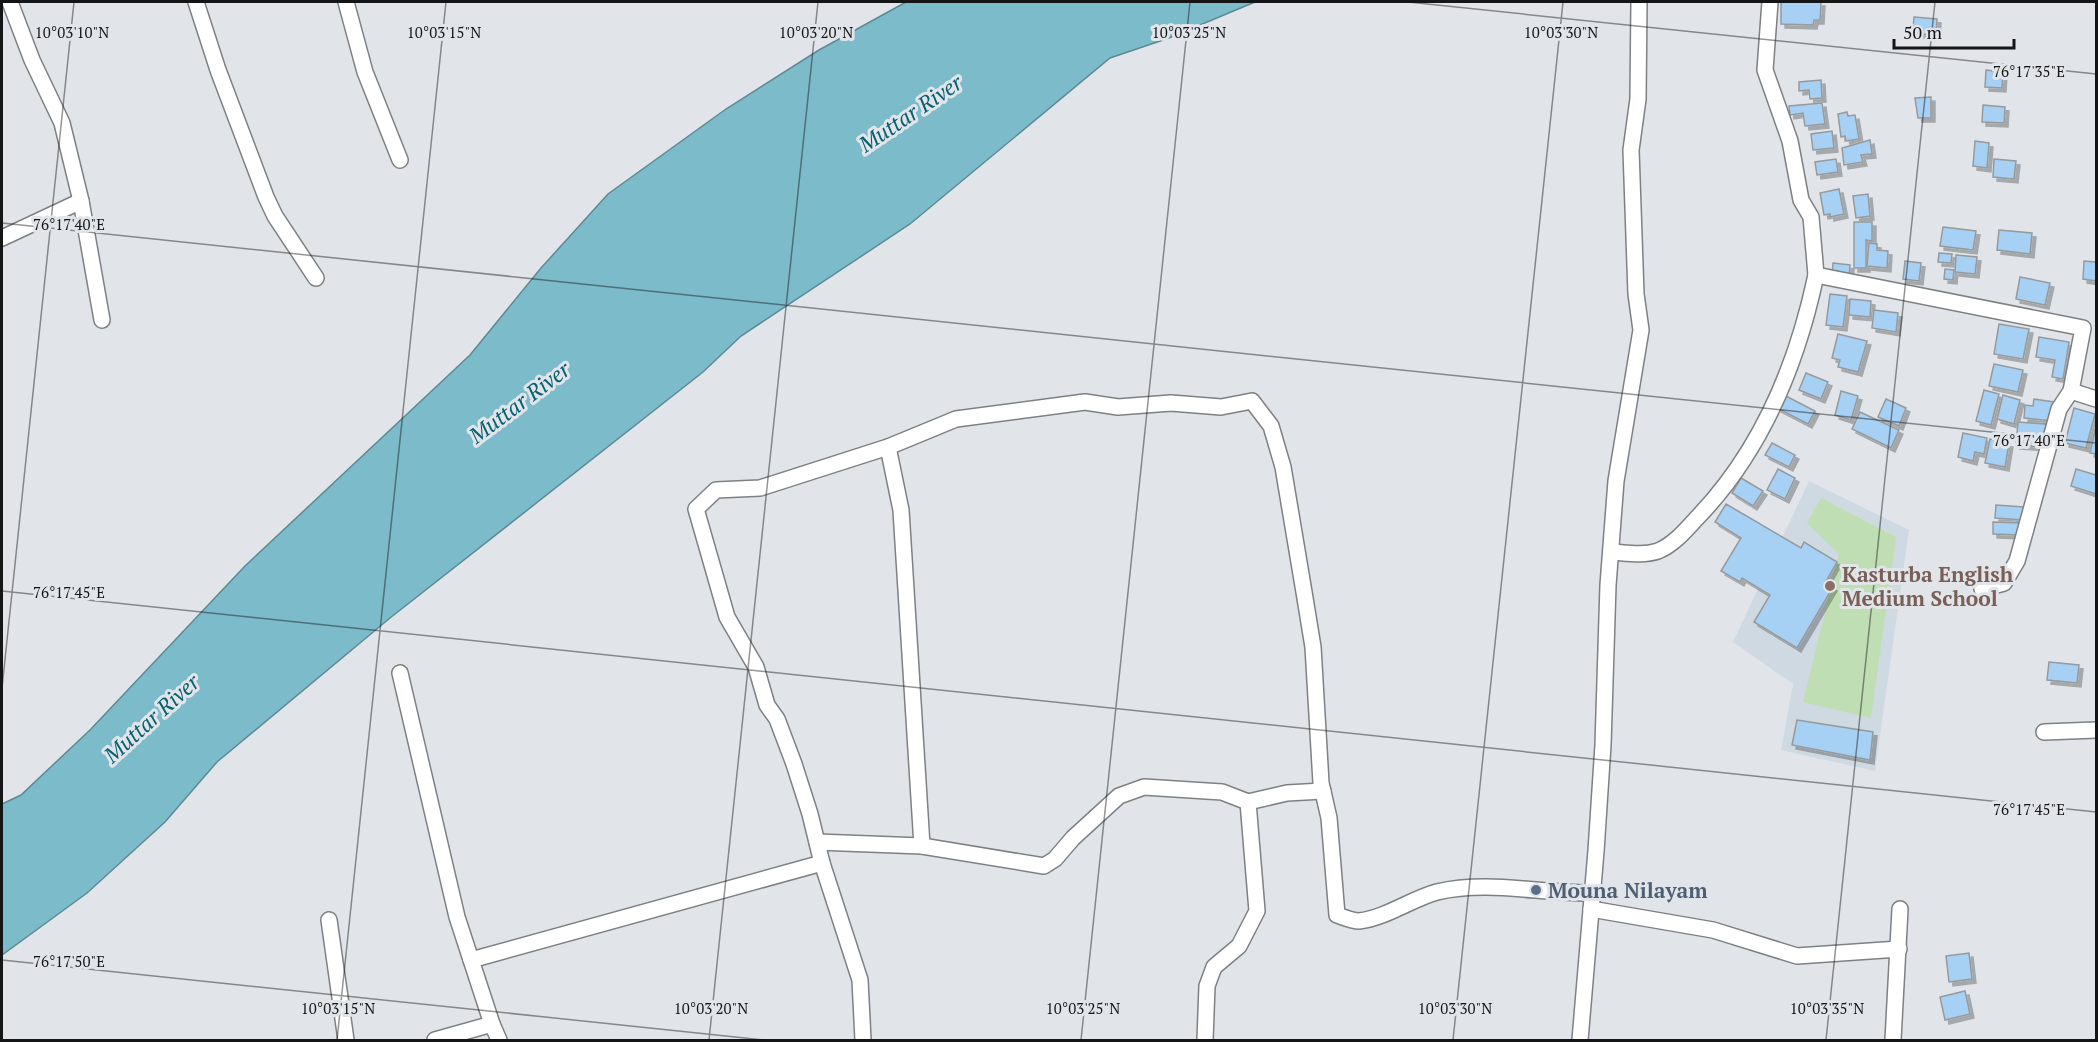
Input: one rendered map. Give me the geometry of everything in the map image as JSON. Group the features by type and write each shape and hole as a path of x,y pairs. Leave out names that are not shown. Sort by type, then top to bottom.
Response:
{"street":[{"path":"10,2 62,123 81,201 102,320"},
{"path":"196,2 218,70 266,197 316,278"},
{"path":"346,2 365,72 400,160"},
{"path":"1580,1041 1603,745 1608,585 1616,481 1641,330 1636,294 1631,150 1638,99 1639,2"},
{"path":"1612,552 1642,554 1661,550 1675,541 1720,494 1758,437 1781,389 1806,319 1816,275 1811,217 1801,200 1790,141 1765,70 1770,2"},
{"path":"2,238 81,201"},
{"path":"1816,275 2083,328 2071,391 2059,409 2017,561 2004,583 1982,589"},
{"path":"2071,391 2097,399"},
{"path":"863,1041 860,980 822,863 800,784 777,719 767,705 756,667 727,617 696,510 716,490 760,488 888,447 956,419 1085,402 1118,407 1172,403 1221,407 1252,401 1271,426 1283,467 1313,647 1323,790 1329,818 1337,915 1358,921 1437,892 1491,887 1521,887 1557,894 1593,893"},
{"path":"888,447 901,510 922,846"},
{"path":"400,673 457,917 499,1041"},
{"path":"2044,732 2097,730"},
{"path":"817,842 922,846 1044,866 1055,859 1073,838 1119,796 1144,787 1222,792 1248,802 1287,793 1323,790"},
{"path":"1205,1041 1207,986 1214,967 1239,946 1257,911 1248,802"},
{"path":"471,960 822,863"},
{"path":"1591,909 1713,930 1797,956 1899,949"},
{"path":"1893,1041 1900,909"},
{"path":"329,920 346,1041"},
{"path":"435,1041 492,1024"}],"shaded area":[{"name":"Kasturba English Medium School","path":"1809,481 1909,530 1875,771 1781,750 1793,684 1733,642"}],"green space":[{"path":"1821,498 1896,537 1871,718 1803,702 1839,554 1807,523"}],"water":[{"name":"Muttar River","path":"906,2 1255,2 1169,38 1110,58 910,224 741,336 703,372 390,618 217,762 165,822 87,893 2,955 2,804 21,795 90,730 245,566 470,355 541,268 608,194 726,109 819,50"}],"building":[{"path":"1781,2 1821,2 1820,20 1814,20 1813,25 1781,24"},
{"path":"1914,17 1937,19 1936,35 1920,34 1920,30 1913,29"},
{"path":"1986,70 2003,72 2002,88 1985,87"},
{"path":"1821,80 1822,98 1810,99 1809,90 1799,91 1799,82"},
{"path":"1931,97 1931,118 1918,118 1915,98"},
{"path":"1822,103 1825,124 1805,126 1803,113 1790,115 1789,106"},
{"path":"1983,105 2005,107 2004,123 1982,122"},
{"path":"1847,112 1848,116 1855,115 1859,139 1846,141 1845,136 1841,137 1838,114"},
{"path":"1832,131 1834,148 1813,150 1811,134"},
{"path":"1870,140 1872,154 1861,155 1863,162 1844,165 1842,148"},
{"path":"1975,141 1989,143 1987,168 1973,166"},
{"path":"1836,159 1838,172 1817,175 1815,162"},
{"path":"1994,159 2016,161 2014,179 1993,177"},
{"path":"1839,189 1844,214 1830,217 1830,214 1824,215 1820,193"},
{"path":"1868,194 1870,216 1856,218 1853,196"},
{"path":"1854,222 1872,222 1872,241 1866,240 1866,268 1854,268"},
{"path":"1943,227 1976,231 1973,250 1940,246"},
{"path":"1999,230 2032,233 2030,254 1997,250"},
{"path":"1869,243 1877,244 1877,250 1888,251 1887,268 1867,266"},
{"path":"1939,253 1952,254 1951,263 1938,262"},
{"path":"1956,255 1977,257 1975,274 1955,272"},
{"path":"1905,261 1921,263 1919,281 1903,279"},
{"path":"2084,261 2096,262 2096,281 2083,279"},
{"path":"1833,263 1850,265 1849,277 1832,275"},
{"path":"1945,269 1954,270 1953,280 1944,279"},
{"path":"2020,277 2050,283 2045,305 2016,299"},
{"path":"1830,294 1847,296 1843,327 1826,325"},
{"path":"1850,299 1871,301 1870,317 1849,315"},
{"path":"1874,310 1898,313 1896,332 1872,328"},
{"path":"1999,324 2029,329 2023,359 1994,354"},
{"path":"1838,334 1867,341 1858,372 1838,367 1840,360 1832,358"},
{"path":"2039,337 2069,342 2063,379 2052,377 2055,360 2036,357"},
{"path":"1994,364 2023,370 2018,392 1989,386"},
{"path":"1806,373 1828,382 1821,399 1799,390"},
{"path":"1984,390 1999,394 1991,425 1976,421"},
{"path":"1841,391 1858,396 1851,420 1835,415"},
{"path":"1784,395 1815,411 1808,424 1777,408"},
{"path":"2003,395 2020,400 2014,424 1997,419"},
{"path":"1886,399 1906,408 1899,426 1878,417"},
{"path":"2034,399 2054,402 2052,421 2024,418 2025,405 2033,406"},
{"path":"2074,408 2095,414 2086,448 2065,443"},
{"path":"1860,412 1899,430 1891,448 1852,429"},
{"path":"2018,422 2046,424 2044,447 2016,445"},
{"path":"2096,426 2096,454 2090,453"},
{"path":"1963,433 1987,438 1984,454 1975,452 1973,461 1958,457"},
{"path":"1990,439 2009,443 2005,467 1985,463"},
{"path":"1772,443 1795,455 1789,467 1765,455"},
{"path":"1778,469 1795,478 1785,499 1767,490"},
{"path":"2076,469 2096,475 2096,494 2071,486"},
{"path":"1741,478 1763,491 1753,506 1732,493"},
{"name":"Kasturba English Medium School","path":"1726,504 1801,548 1804,542 1837,562 1825,583 1833,587 1797,648 1754,622 1770,595 1742,578 1740,582 1721,571 1741,538 1715,522"},
{"path":"1996,505 2024,507 2023,520 1995,518"},
{"path":"1993,522 2023,523 2022,535 1993,534"},
{"path":"2049,662 2079,665 2077,683 2047,680"},
{"path":"1797,720 1873,732 1870,760 1792,745"},
{"path":"1969,953 1972,979 1949,982 1946,956"},
{"path":"1965,991 1970,1014 1945,1020 1940,997"}],"place":[{"name":"Kasturba English Medium School","path":"1830,586"},
{"name":"Mouna Nilayam","path":"1536,890"}]}
